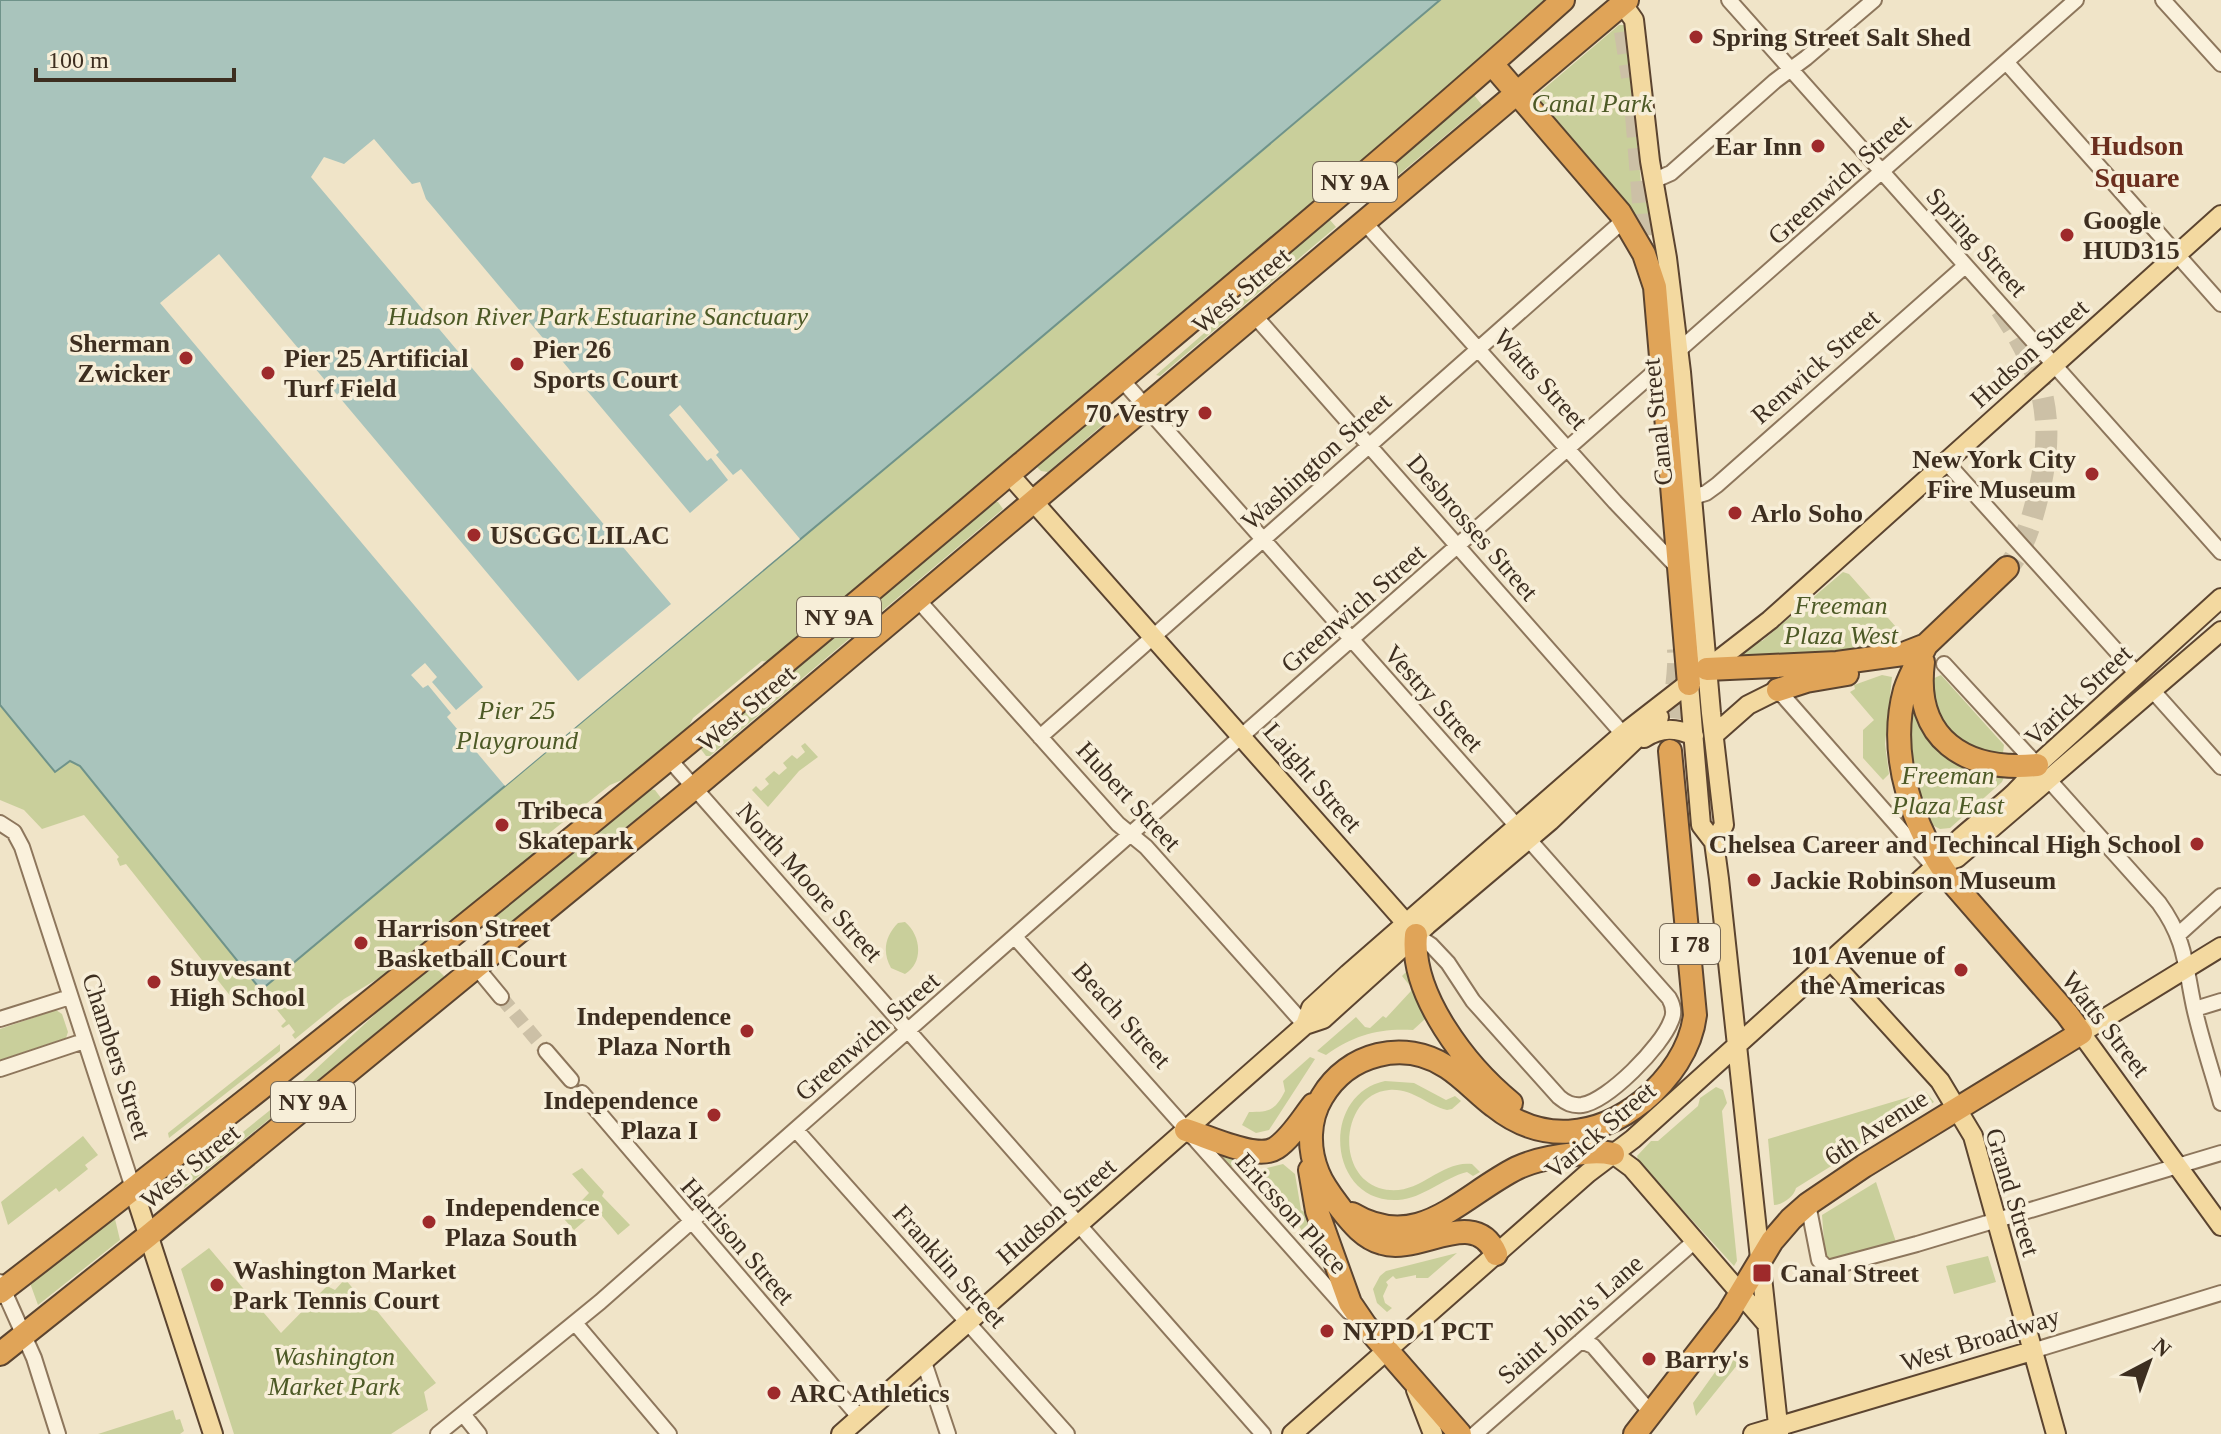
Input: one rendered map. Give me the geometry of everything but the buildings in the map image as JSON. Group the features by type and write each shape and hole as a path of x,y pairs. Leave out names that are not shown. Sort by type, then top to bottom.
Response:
{"highway":[{"name":"West Street","path":"1,1287 133,1188 669,759 1122,380 1563,0"},
{"name":"West Street","path":"0,1354 694,788 1518,94 1623,1"},
{"name":"Canal Street","path":"1492,64 1624,220 1644,254 1652,276 1671,360 1680,569 1698,676"},
{"path":"1936,866 1911,803 1904,775 1900,739 1906,688 1926,645 2007,568"},
{"path":"1778,690 1806,681 1867,670 1926,645"},
{"path":"1926,645 1922,699 1928,718 1943,739 1957,751 1981,762 2042,772"},
{"path":"1698,676 1903,654"},
{"name":"I 78","path":"1332,1197 1319,1177 1311,1153 1314,1114 1330,1085 1347,1068 1368,1057 1392,1052 1420,1055 1448,1067 1514,1120 1535,1129 1560,1133 1596,1128 1617,1119 1655,1089 1678,1062 1694,1027 1695,994 1670,751"},
{"name":"Watts Street","path":"1936,866 2081,1033"},
{"path":"1412,929 1422,974 1436,1014 1448,1036 1506,1098 1536,1121 1560,1133"},
{"name":"6th Avenue","path":"1635,1434 1742,1294 1784,1226 1808,1204 2081,1033"},
{"path":"1186,1130 1250,1151 1271,1151 1284,1141 1330,1085"},
{"path":"1332,1197 1351,1213 1371,1223 1395,1227 1418,1225 1439,1217 1502,1177 1534,1161 1592,1152 1613,1154"},
{"path":"1311,1153 1310,1176 1317,1211 1346,1293 1365,1325 1460,1434"},
{"path":"1332,1197 1361,1232 1384,1244 1409,1245 1472,1231 1487,1239 1496,1254"}],"main road":[{"name":"Canal Street","path":"1623,1 1634,20 1653,181 1667,258 1671,360 1693,497 1698,676 1694,736 1701,825 1714,842 1779,1430"},
{"name":"Hudson Street","path":"841,1434 1305,1025 1323,1019 1412,929 1698,676 1770,620 2221,215"},
{"name":"Laight Street","path":"1009,474 1412,929"},
{"name":"Varick Street","path":"1292,1434 1496,1254 1633,1139 1936,866 1957,858 2137,674 2221,598"},
{"name":"Varick Street","path":"2042,772 2153,691 2221,631"},
{"name":"Canal Street","path":"1698,676 1714,735 1724,825 1714,842"},
{"path":"1714,735 1748,705 1778,690"},
{"path":"1628,740 1668,729 1678,729 1694,736"},
{"name":"6th Avenue","path":"2081,1033 2221,947"},
{"name":"Grand Street","path":"1831,961 1939,1080 1973,1136 2056,1434"},
{"name":"Watts Street","path":"2081,1033 2221,1226"},
{"path":"1613,1154 1630,1165 1767,1324"},
{"name":"Chambers Street","path":"133,1188 213,1434"},
{"name":"West Broadway","path":"1753,1434 1779,1430 2032,1351"},
{"path":"1412,1380 1433,1434"}],"street":[{"name":"Spring Street","path":"1729,0 2221,552"},
{"path":"1653,181 1671,173 1874,0"},
{"name":"Greenwich Street","path":"438,1434 575,1323 691,1223 2076,0"},
{"path":"2163,0 2221,64"},
{"path":"2007,63 2221,304"},
{"name":"Washington Street","path":"1040,737 1624,220"},
{"name":"Watts Street","path":"1365,223 1568,450 1680,569"},
{"name":"Renwick Street","path":"1693,497 1717,485 1965,266"},
{"name":"Desbrosses Street","path":"1254,315 1628,740"},
{"name":"Vestry Street","path":"1122,380 1669,998 1673,1013"},
{"path":"1947,463 2137,674"},
{"name":"Hubert Street","path":"918,600 1118,824 1132,835 1305,1025"},
{"path":"1944,664 2159,903 2179,934 2195,1009 2221,1103"},
{"name":"Watts Street","path":"1778,690 1936,866"},
{"path":"2153,691 2221,767"},
{"name":"North Moore Street","path":"669,759 1263,1434"},
{"name":"Chambers Street","path":"0,823 14,832 22,847 133,1188"},
{"path":"2179,934 2221,896"},
{"name":"Laight Street","path":"1412,929 1448,963 1473,1001 1559,1097 1569,1104 1580,1105"},
{"name":"Beach Street","path":"1015,937 1186,1130"},
{"path":"477,968 501,997"},
{"path":"0,1019 70,997"},
{"path":"2195,1009 2221,1001"},
{"name":"Varick Street","path":"1580,1105 1605,1093 1648,1055 1667,1029 1673,1013"},
{"path":"0,1069 84,1041"},
{"path":"546,1051 571,1080"},
{"name":"Harrison Street","path":"582,1093 860,1418"},
{"name":"Franklin Street","path":"796,1130 1067,1434"},
{"name":"Ericsson Place","path":"1186,1130 1335,1298 1365,1325"},
{"path":"1808,1204 1817,1256 1826,1267 1890,1252 2221,1153"},
{"name":"Saint John's Lane","path":"1475,1434 1696,1240"},
{"path":"1,1287 24,1335 58,1434"},
{"name":"West Broadway","path":"2032,1351 2221,1293"},
{"path":"575,1323 669,1434"},
{"path":"1581,1341 1593,1346 1651,1413"},
{"path":"924,1362 948,1434"},
{"path":"463,1414 479,1434"}],"green space":[{"name":"Hudson River Park Estuarine Sanctuary","path":"503,0 1546,0 1258,252 769,662 762,661 693,718 687,730 632,776 610,785 543,838 534,855 389,972 344,999 295,1039 292,1035 295,1032 289,1024 283,1028 281,1026 286,1021 261,990 239,1007 126,864 120,866 119,857 84,815 42,829 24,810 0,800 0,442"},
{"name":"Canal Park","path":"1619,25 1624,25 1625,31 1641,182 1653,229 1651,232 1536,100 1539,93"},
{"path":"1474,95 1482,105 1378,192 1373,192 1368,185"},
{"path":"1330,220 1336,227 1160,376 1156,375 1240,302 1298,245"},
{"path":"1105,408 1114,415 1048,472 1036,466"},
{"path":"993,502 998,502 1003,509 710,756 706,756 700,748"},
{"name":"Freeman Plaza West","path":"1843,572 1849,574 1896,627 1898,635 1894,646 1801,657 1742,655 1757,641 1762,641"},
{"path":"1882,675 1892,677 1885,744 1889,774 1883,780 1863,758 1863,730 1874,720 1850,692 1855,689 1854,685"},
{"path":"1941,675 2004,745 2003,753 1986,754 1968,748 1940,725 1934,710 1930,680"},
{"name":"Freeman Plaza East","path":"1914,681 1924,718 2004,777 1950,828 1940,829 1932,825 1920,802 1907,742"},
{"path":"805,743 818,757 799,771 768,807 752,790 756,786 761,791 769,784 765,779 774,771 779,775 787,768 783,763 792,755 797,759 805,752 801,746"},
{"path":"650,789 661,798 495,936 490,935 482,925"},
{"path":"905,922 917,941 918,956 905,974 891,968 886,950 894,928 898,923"},
{"path":"433,965 445,977 184,1188 182,1181 279,1103"},
{"path":"1411,967 1425,1019 1413,1030 1367,1034 1326,1055 1317,1051 1356,1017 1370,1028 1383,1016 1386,1018 1411,991 1402,976"},
{"path":"56,1010 62,1014 68,1032 66,1038 0,1060 0,1029"},
{"path":"280,1044 280,1051 169,1138 168,1133"},
{"path":"1310,1057 1315,1059 1269,1130 1256,1133 1242,1125 1249,1112 1267,1111 1278,1103 1285,1091 1283,1081"},
{"path":"1385,1081 1414,1083 1446,1100 1455,1096 1461,1101 1447,1110 1398,1090 1373,1095 1361,1105 1353,1119 1350,1135 1350,1151 1355,1167 1365,1180 1379,1188 1393,1190 1417,1185 1460,1164 1472,1164 1480,1172 1473,1176 1467,1172 1458,1175 1416,1196 1398,1200 1375,1197 1357,1185 1346,1168 1340,1147 1342,1126 1349,1106 1364,1090"},
{"path":"1716,1087 1723,1090 1727,1103 1722,1111 1737,1261 1734,1266 1639,1162 1637,1156 1651,1141 1658,1141 1698,1106 1700,1098"},
{"path":"1926,1092 1934,1102 1796,1188 1781,1204 1774,1205 1768,1139"},
{"path":"83,1136 98,1155 85,1165 88,1169 59,1192 56,1188 8,1225 1,1202"},
{"path":"1221,1152 1259,1170 1283,1164 1295,1174 1301,1210 1306,1213 1314,1240 1309,1240 1269,1182 1245,1168 1228,1166 1218,1154"},
{"path":"582,1168 604,1192 602,1196 630,1225 618,1235 597,1210 574,1230 564,1219 589,1193 572,1174"},
{"path":"1876,1182 1896,1242 1837,1259 1829,1258 1825,1254 1822,1215"},
{"path":"115,1219 120,1240 38,1305 30,1283"},
{"name":"Washington Market Park","path":"209,1248 281,1333 327,1286 335,1290 345,1279 371,1310 377,1311 436,1383 424,1392 428,1410 391,1434 234,1434 181,1269"},
{"path":"1457,1253 1428,1278 1416,1278 1416,1275 1396,1279 1393,1276 1386,1282 1388,1285 1383,1296 1385,1303 1392,1308 1387,1312 1377,1303 1373,1289 1386,1271"},
{"path":"1988,1256 1996,1282 1954,1294 1946,1266"},
{"path":"1728,1354 1738,1364 1696,1416 1693,1403"},
{"path":"173,1410 184,1431 180,1434 98,1434"}],"water":[{"name":"Hudson River Park Estuarine Sanctuary","path":"0,0 1440,0 261,990 80,766 70,761 55,772 0,705"}],"pier":[{"path":"374,139 412,184 420,182 426,199 690,513 728,480 711,458 707,461 669,415 680,405 719,452 716,455 733,475 741,469 800,539 505,786 447,717 451,713 428,685 423,688 411,675 425,663 437,677 432,682 456,710 483,687 160,303 219,254 578,681 671,604 311,177 324,157 344,164"}],"tunnel":[{"path":"1615,0 1624,25 1632,77"},
{"path":"1636,115 1648,264"},
{"path":"2001,309 2017,334 2038,381 2046,427 2046,452 2035,507 2021,547 2007,568"},
{"path":"1670,751 1678,649"},
{"path":"501,997 546,1051"}],"place":[{"name":"Spring Street Salt Shed","path":"1696,37"},
{"name":"Ear Inn","path":"1818,146"},
{"name":"Google HUD315","path":"2067,235"},
{"name":"Sherman Zwicker","path":"186,358"},
{"name":"Pier 26 Sports Court","path":"517,364"},
{"name":"Pier 25 Artificial Turf Field","path":"268,373"},
{"name":"70 Vestry","path":"1205,413"},
{"name":"New York City Fire Museum","path":"2092,474"},
{"name":"Arlo Soho","path":"1735,513"},
{"name":"USCGC LILAC","path":"474,535"},
{"name":"Tribeca Skatepark","path":"502,825"},
{"name":"Chelsea Career and Techincal High School","path":"2197,844"},
{"name":"Jackie Robinson Museum","path":"1754,880"},
{"name":"Harrison Street Basketball Court","path":"361,943"},
{"name":"101 Avenue of the Americas","path":"1961,970"},
{"name":"Stuyvesant High School","path":"154,982"},
{"name":"Independence Plaza North","path":"747,1031"},
{"name":"Independence Plaza I","path":"714,1115"},
{"name":"Independence Plaza South","path":"429,1222"},
{"name":"Canal Street","path":"1762,1273"},
{"name":"Washington Market Park Tennis Court","path":"217,1285"},
{"name":"NYPD 1 PCT","path":"1327,1331"},
{"name":"Barry's","path":"1649,1359"},
{"name":"ARC Athletics","path":"774,1393"}],"district":[{"name":"Hudson Square","path":"2137,161"}],"park label":[{"name":"Pier 25 Playground","path":"517,725"}]}
